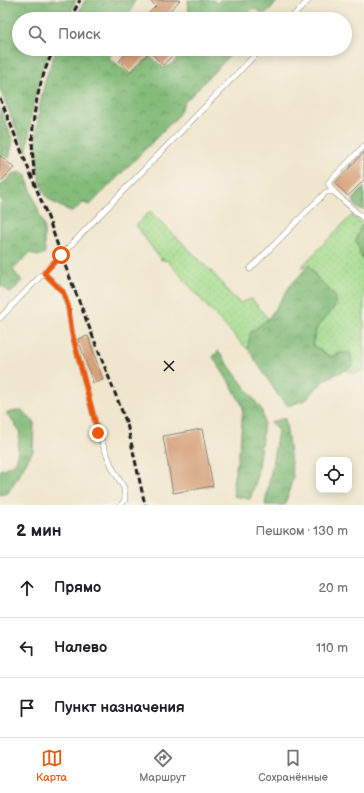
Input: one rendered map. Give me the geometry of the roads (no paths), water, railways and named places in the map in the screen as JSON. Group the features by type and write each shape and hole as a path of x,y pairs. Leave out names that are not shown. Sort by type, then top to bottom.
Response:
{"lane":[{"path":"297,12 309,0"},
{"path":"0,318 254,56"},
{"path":"364,146 328,182 334,192 364,219"},
{"path":"250,268 326,192 334,192"},
{"path":"44,273 63,292 68,306 72,333 98,433 113,469 124,488 125,500 121,505"}],"railway":[{"path":"74,12 80,0"},
{"path":"35,176 32,144 35,111 42,79 51,56"},
{"path":"0,98 49,220 61,255 127,424 145,505"}]}
